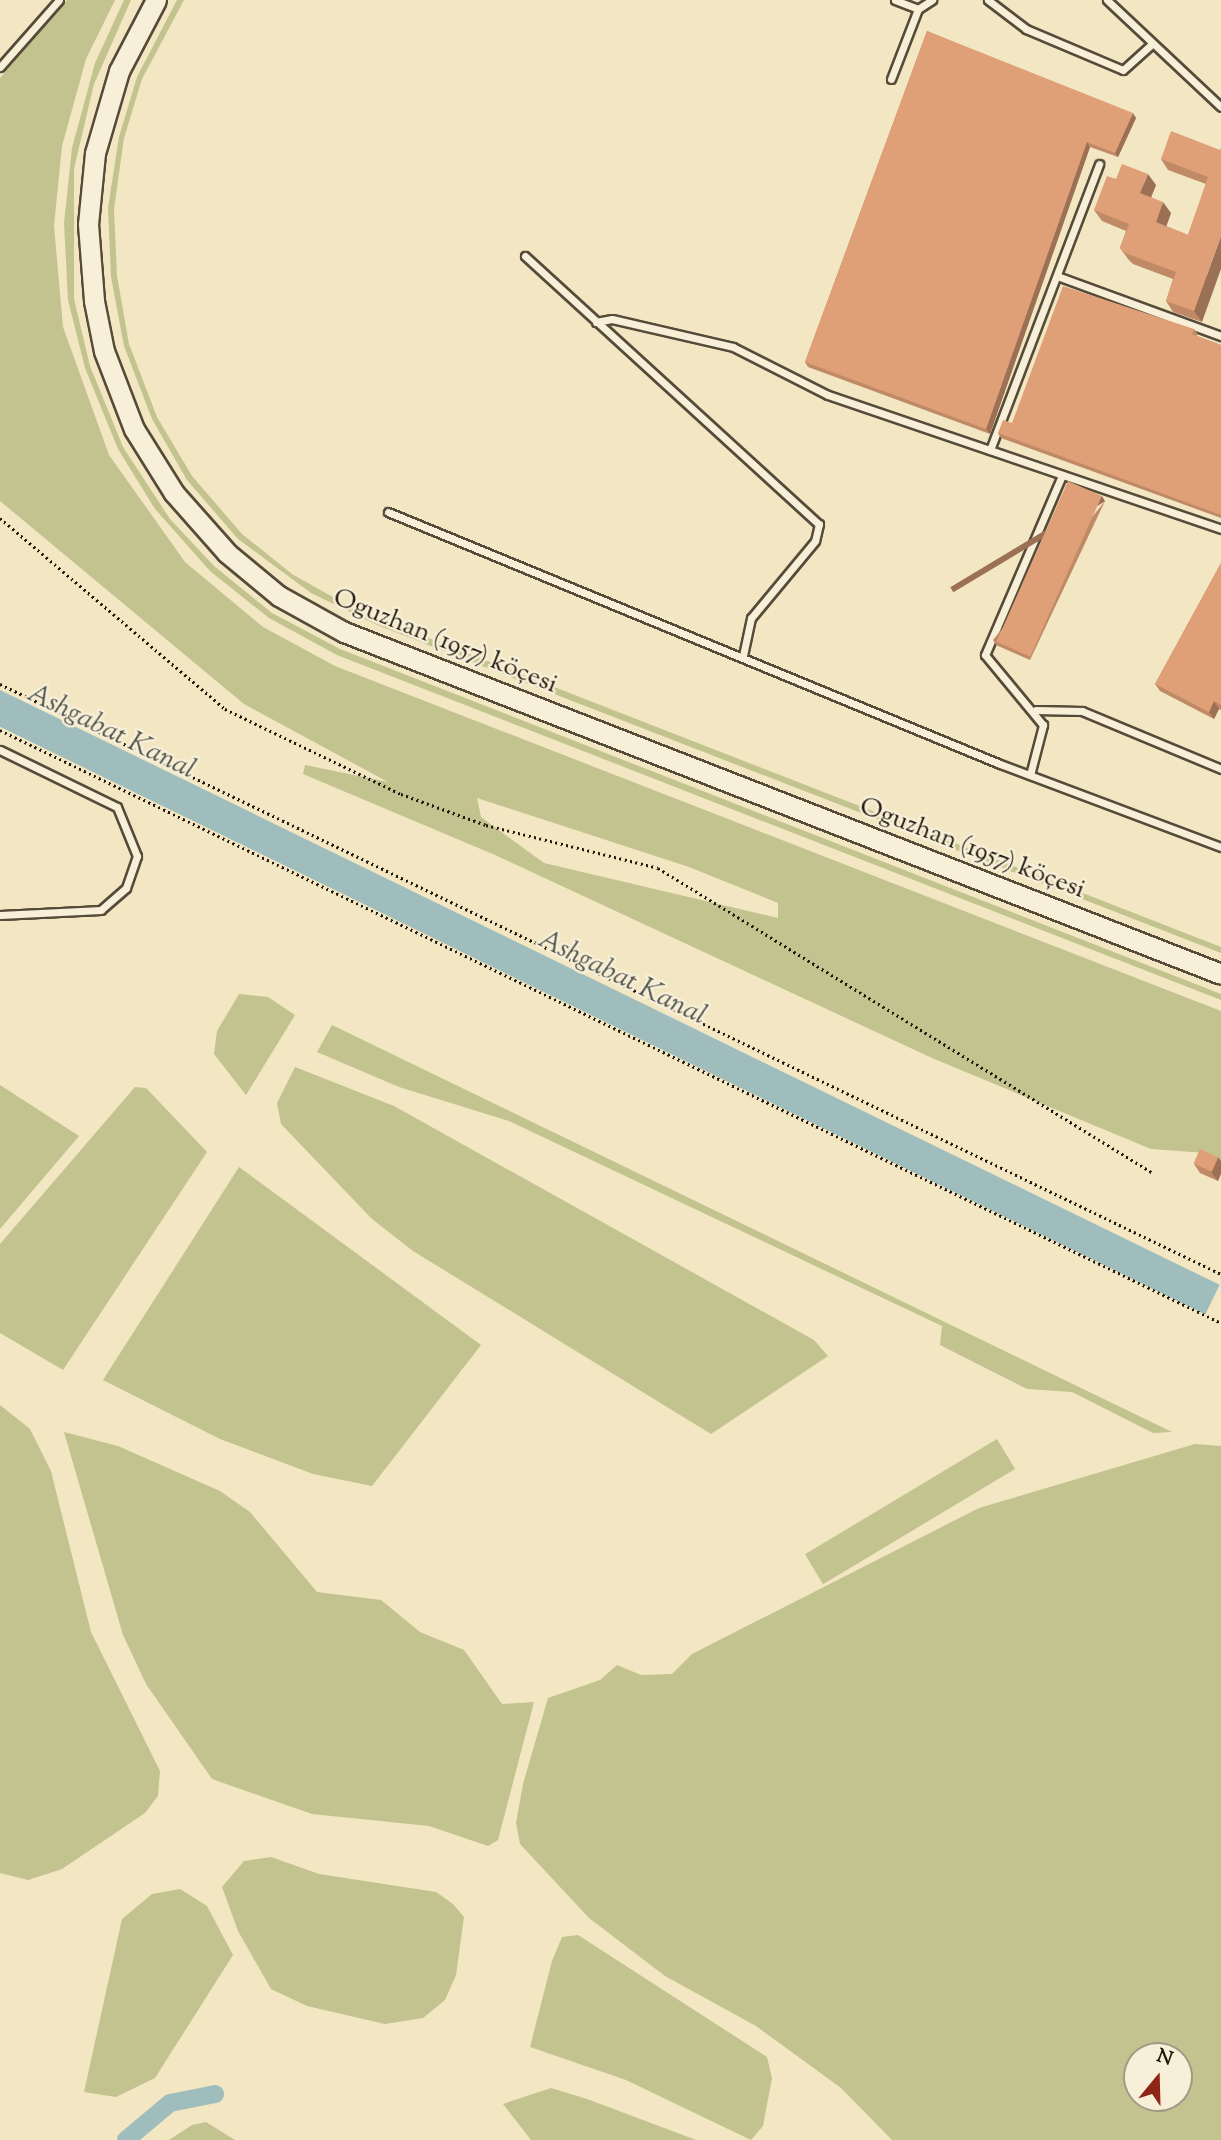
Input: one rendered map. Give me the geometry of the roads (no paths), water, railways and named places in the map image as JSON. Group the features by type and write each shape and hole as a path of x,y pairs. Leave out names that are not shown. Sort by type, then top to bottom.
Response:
{"main road":[{"name":"Oguzhan (1957) köçesi","path":"156,0 119,71 95,153 88,224 94,301 104,351 134,429 174,494 235,561 279,596 344,632 1221,974"}],"lane":[{"path":"0,67 59,0"},
{"path":"895,0 918,9"},
{"path":"891,79 918,9 933,0"},
{"path":"988,0 1026,29 1123,70 1152,44"},
{"path":"1107,0 1220,105"},
{"path":"990,450 1099,164"},
{"path":"525,256 818,524 814,541 751,618 743,657"},
{"path":"1056,276 1221,336"},
{"path":"596,322 612,319 733,347 828,395 1221,529"},
{"path":"1030,775 1044,736 1036,710 985,654 1062,475"},
{"path":"388,512 1030,775 1221,847"},
{"path":"1036,710 1082,711 1221,768"},
{"path":"0,750 117,807 137,856 126,888 101,910 0,915"}],"water":[{"path":"0,690 1220,1285 1205,1315 0,727"}],"waterway":[{"path":"126,2140 170,2103 215,2094"}],"water label":[{"name":"Ashgabat Kanal","path":"111,732"},
{"name":"Ashgabat Kanal","path":"622,978"}]}
